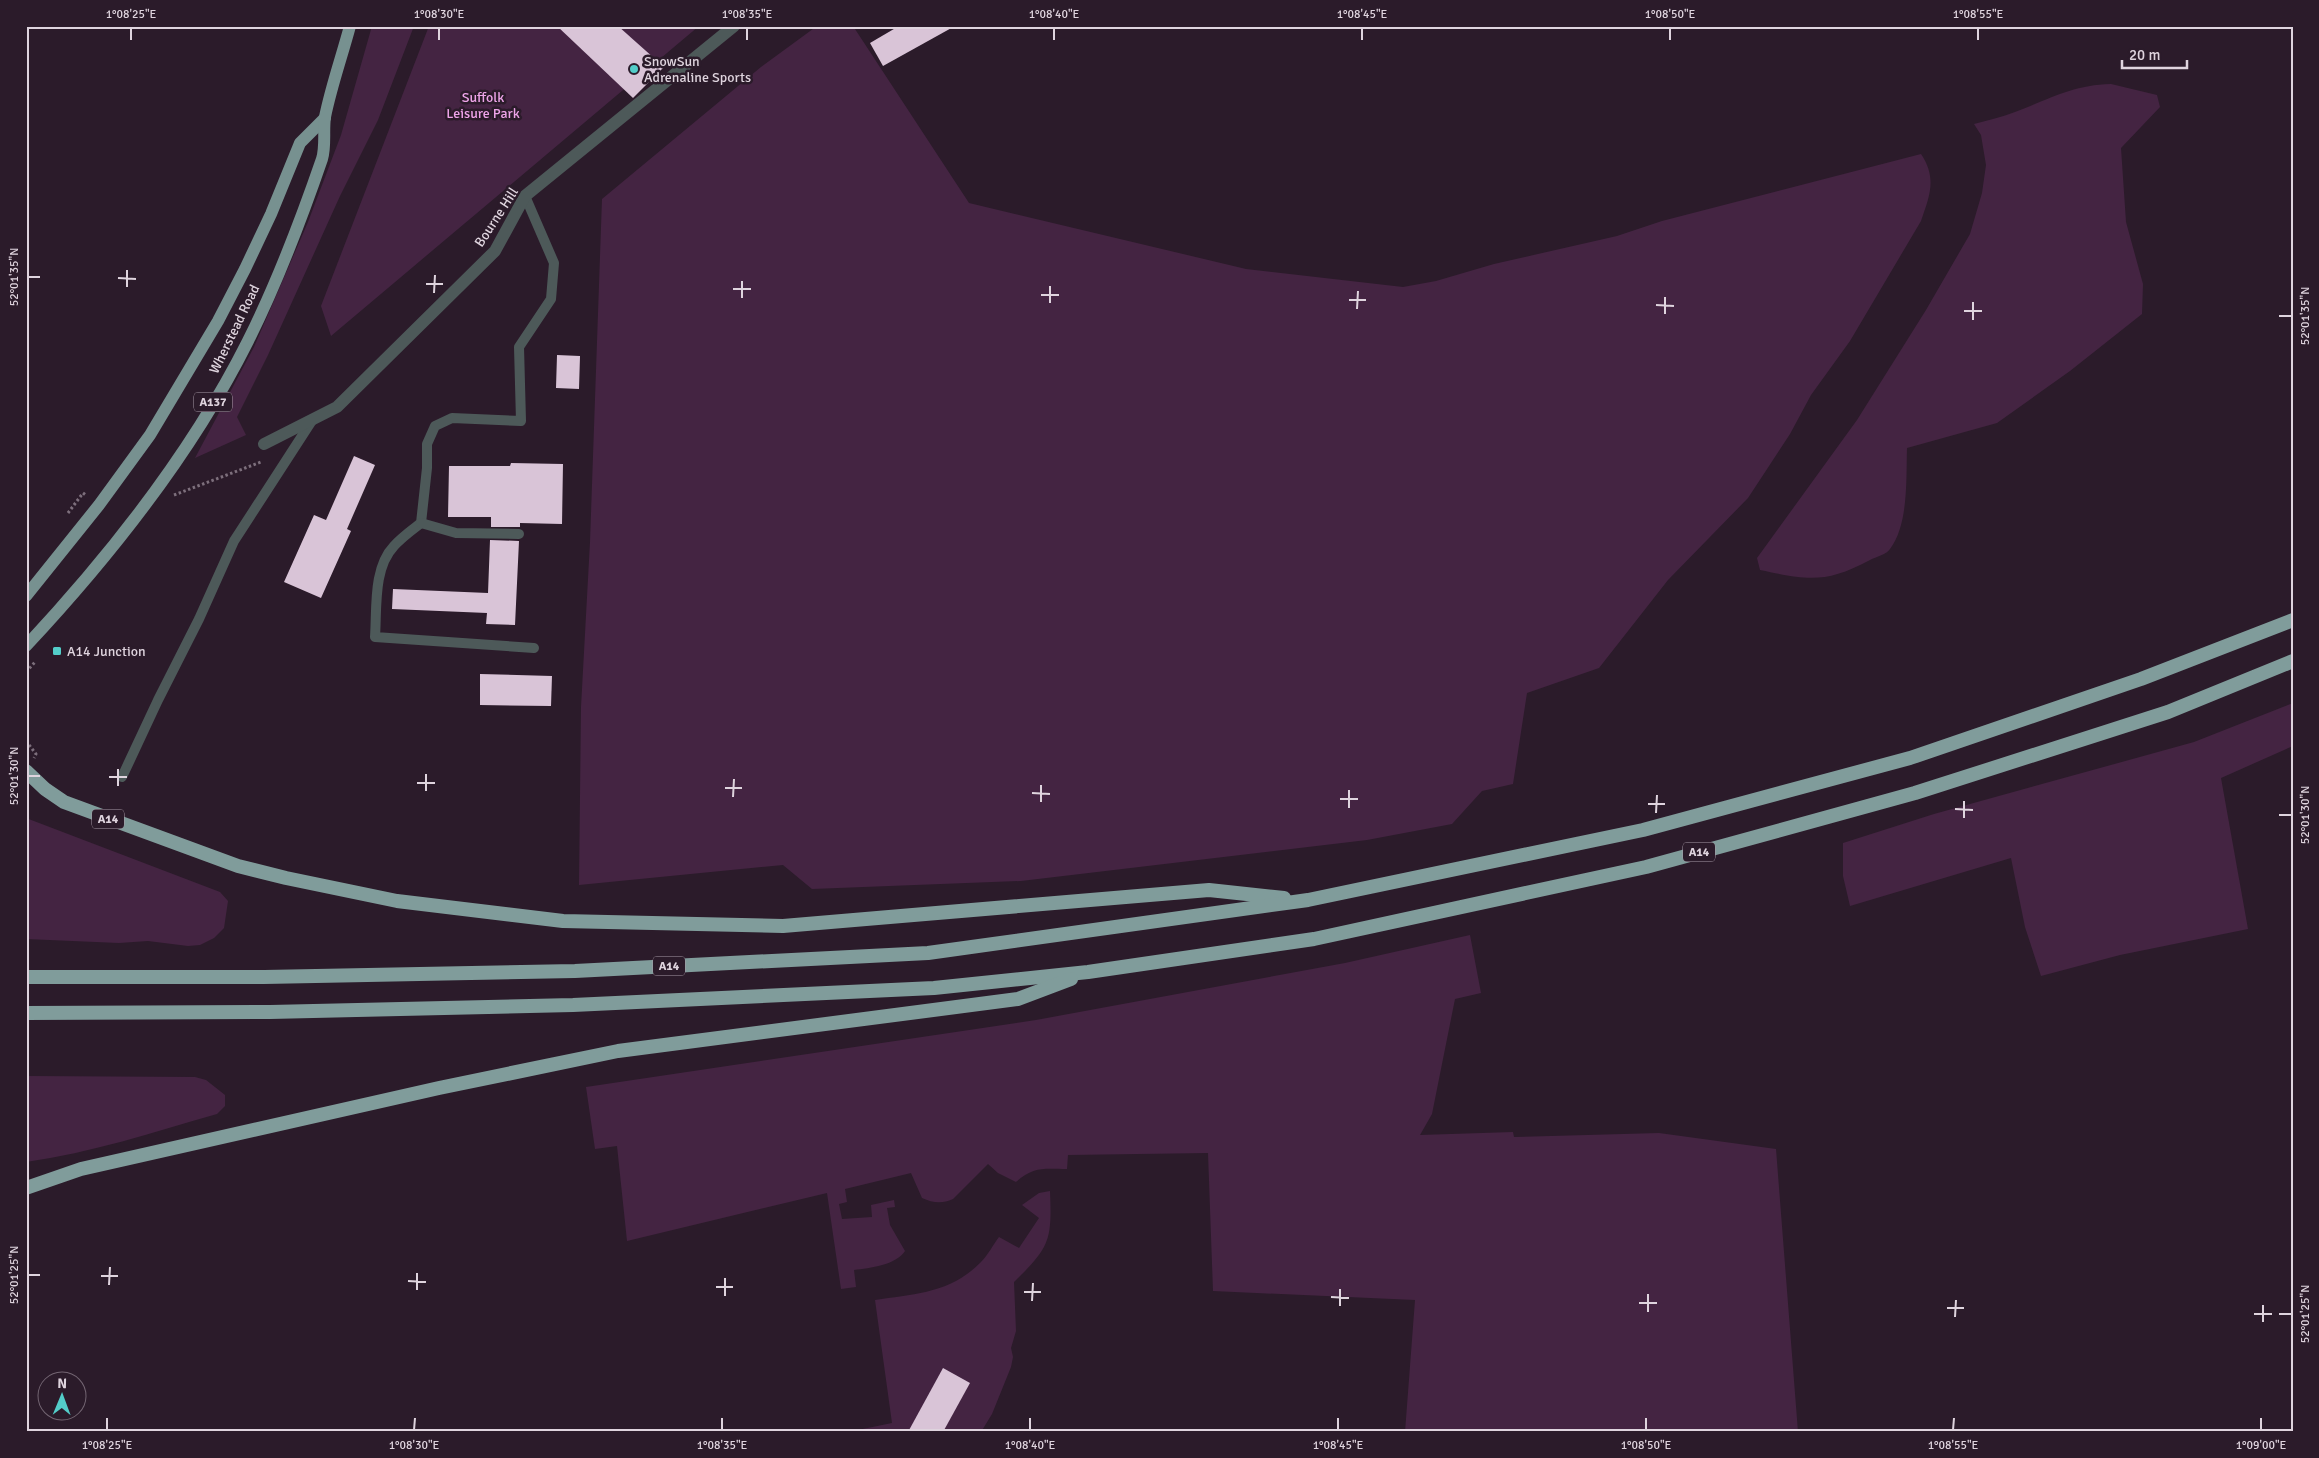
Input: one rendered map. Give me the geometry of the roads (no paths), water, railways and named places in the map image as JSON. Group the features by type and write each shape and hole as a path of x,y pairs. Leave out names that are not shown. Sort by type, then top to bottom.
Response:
{"highway":[{"name":"A14","path":"26,976 264,977 576,971 928,953 1308,900 1643,830 1910,758 2141,679 2293,620"},
{"name":"A14","path":"26,1013 270,1012 573,1005 934,988 1088,972 1314,939 1646,867 1962,778 2168,712 2293,661"},
{"name":"A14","path":"26,771 45,789 64,802 238,866 396,901 563,921 783,926 1209,890 1308,900"},
{"name":"A14","path":"26,1188 81,1169 439,1088 618,1052 1018,999 1088,972"}],"main road":[{"name":"Wherstead Road","path":"26,646 65,604 131,521 173,464 209,410 248,341 289,246 323,156 325,118 350,26"},
{"name":"Wherstead Road","path":"26,596 75,536 150,435 218,321 245,269 271,214 300,143 325,118"}],"street":[{"name":"Bourne Hill","path":"264,444 337,407 495,251 524,196 734,26"}],"lane":[{"path":"524,196 554,263 551,298 519,347 521,421 452,418 435,426 427,444 427,468 421,523 393,547 383,564 379,581 375,637 534,648"},
{"path":"122,777 199,619 234,541 313,419"},
{"path":"421,523 456,533 519,534"}],"place":[{"name":"SnowSun Adrenaline Sports","path":"634,69"},
{"name":"A14 Junction","path":"57,651"}],"park label":[{"name":"Suffolk Leisure Park","path":"483,105"}]}
